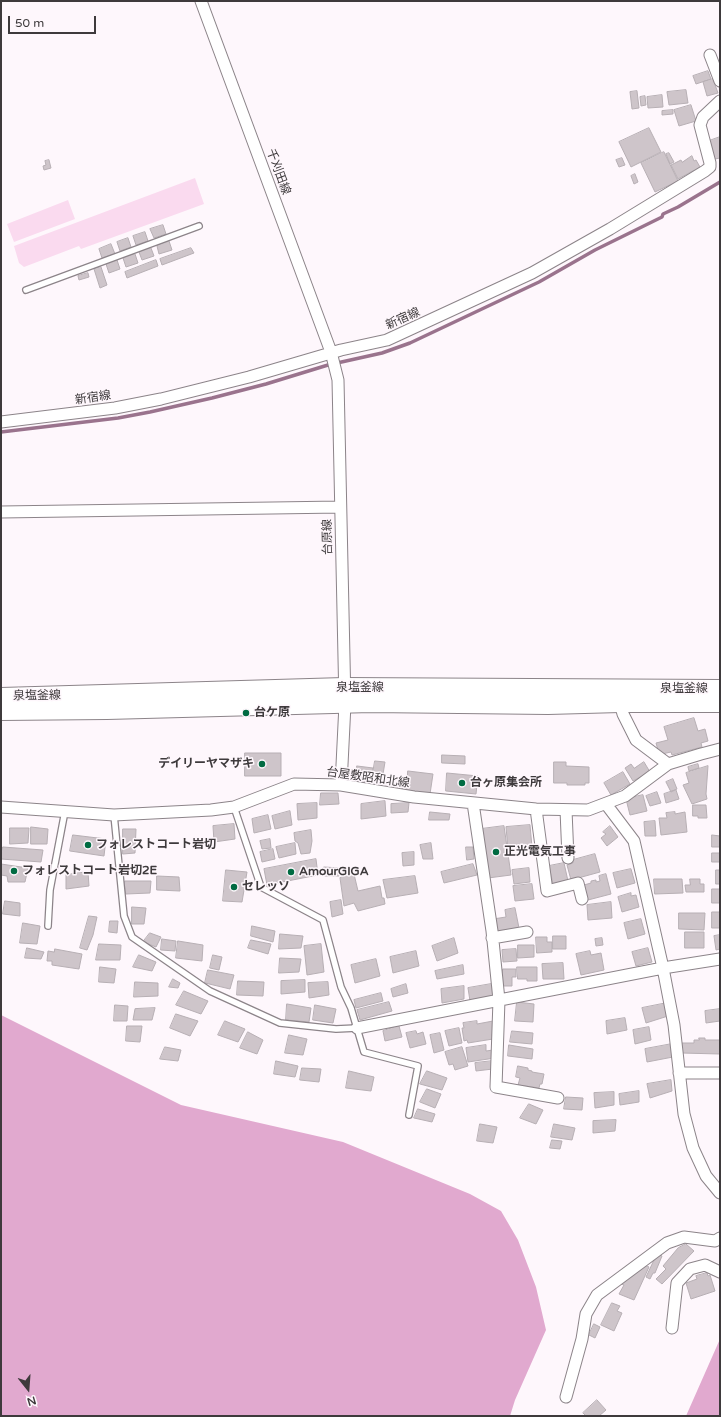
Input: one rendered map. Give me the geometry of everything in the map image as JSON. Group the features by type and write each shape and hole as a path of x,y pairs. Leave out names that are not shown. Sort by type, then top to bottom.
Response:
{"main road":[{"name":"泉塩釜線","path":"1,697 344,696 720,689"},
{"name":"泉塩釜線","path":"1,711 107,710 344,696 548,705 720,703"}],"street":[{"name":"千刈田線","path":"201,1 333,360"},
{"path":"710,55 720,81"},
{"name":"新宿線","path":"1,422 115,408 161,399 249,377 333,360 388,340 525,276 610,229 705,172 710,167 710,163 700,125 703,117 720,101"},
{"name":"台原線","path":"333,360 338,380 344,696 341,786"},
{"path":"1,512 340,507"},
{"path":"620,703 623,714 636,740 668,764"},
{"name":"台屋敷昭和北線","path":"1,807 114,815 211,810 234,808 294,784 341,786 414,797 536,809 588,810 625,796 668,764 720,749"},
{"path":"473,803 492,931 499,1000 496,1087 558,1098"},
{"path":"606,804 634,841 663,968 674,1025 684,1114 693,1148 706,1176 720,1192"},
{"path":"536,809 547,891 578,884 582,898"},
{"path":"566,810 568,858"},
{"path":"492,938 527,932"},
{"path":"357,1028 663,968 720,959"},
{"path":"679,1073 720,1073"},
{"path":"566,1398 582,1339 586,1314 597,1295 667,1243 684,1237 715,1241 720,1238"},
{"path":"672,1328 677,1283 690,1269 705,1265 720,1272"}],"lane":[{"path":"26,290 199,226"},
{"path":"234,808 261,887 323,920 341,987 351,1008 364,1052 418,1066 409,1115"},
{"path":"48,926 50,890 65,811"},
{"path":"114,815 124,916 132,937 210,991 280,1023 336,1029 357,1028"}],"shaded area":[{"path":"195,178 204,204 81,249 79,246 24,267 19,263 14,246"},
{"path":"68,200 75,219 14,242 7,224"},
{"path":"1,1015 181,1105 343,1142 470,1194 501,1211 518,1240 536,1287 546,1330 515,1400 510,1416 1,1416"},
{"path":"720,1339 720,1416 686,1416"}],"building":[{"path":"708,71 711,79 696,84 693,76"},
{"path":"713,79 718,93 707,96 703,82"},
{"path":"686,90 688,103 669,105 667,92"},
{"path":"637,91 639,108 632,109 630,92"},
{"path":"662,95 663,107 648,108 647,97"},
{"path":"645,96 646,105 641,106 640,97"},
{"path":"691,105 696,121 679,126 674,110"},
{"path":"673,110 673,114 662,115 662,111"},
{"path":"649,128 661,152 631,167 619,142"},
{"path":"720,137 720,158 715,159 709,141"},
{"path":"664,152 678,181 655,192 641,163"},
{"path":"669,153 674,162 670,164 666,154"},
{"path":"692,156 694,161 696,160 700,167 678,179 671,165 681,160 682,162"},
{"path":"622,158 625,165 619,167 616,160"},
{"path":"49,160 51,168 44,170 43,166 46,165 45,161"},
{"path":"635,174 638,182 634,184 631,176"},
{"path":"163,225 166,234 154,238 150,229"},
{"path":"145,232 148,241 136,245 133,236"},
{"path":"128,238 131,247 120,251 117,242"},
{"path":"169,241 172,250 159,254 157,246"},
{"path":"111,244 115,254 102,258 99,249"},
{"path":"151,248 154,256 142,260 139,252"},
{"path":"191,248 194,253 162,265 160,259"},
{"path":"135,254 138,263 126,267 123,258"},
{"path":"117,260 120,269 109,273 106,264"},
{"path":"156,260 158,266 127,278 125,272"},
{"path":"101,267 107,285 100,288 94,269"},
{"path":"88,273 89,277 79,280 78,276"},
{"path":"694,718 698,731 705,729 708,741 701,743 702,747 672,755 671,752 662,754 658,750 656,743 668,740 664,727"},
{"path":"245,753 281,753 281,776 245,776"},
{"path":"442,755 465,756 465,764 442,763"},
{"path":"375,761 385,762 382,780 375,778 375,774 373,773"},
{"path":"554,762 566,762 566,766 589,767 589,783 585,783 585,785 567,785 567,783 554,783"},
{"path":"644,762 650,772 633,781 625,768 631,764 634,768"},
{"path":"698,764 699,768 689,771 688,767"},
{"path":"357,766 373,768 371,784 350,782 351,774 356,774"},
{"path":"708,766 707,799 692,804 683,785 689,783 686,773"},
{"path":"408,771 433,774 430,794 402,791 404,778 407,778"},
{"path":"623,772 630,784 611,795 604,783"},
{"name":"台ヶ原集会所","path":"447,773 478,776 476,794 446,791"},
{"path":"673,779 677,789 671,792 666,782"},
{"path":"676,790 679,799 666,803 664,794"},
{"path":"657,792 661,803 650,806 646,796"},
{"path":"321,793 338,793 339,804 320,805"},
{"path":"643,795 647,811 630,815 626,799"},
{"path":"385,801 386,816 361,819 361,804"},
{"path":"317,803 317,818 298,820 297,804"},
{"path":"409,803 408,812 391,813 391,804"},
{"path":"693,805 706,805 707,818 698,818 698,816 693,816"},
{"path":"290,811 292,825 275,829 272,816"},
{"path":"430,812 450,814 449,820 429,820"},
{"path":"675,812 675,814 685,812 687,832 661,835 659,818 667,818 666,813"},
{"path":"268,815 271,829 254,833 252,819"},
{"path":"655,821 656,836 645,836 644,822"},
{"path":"234,824 235,839 214,842 213,826"},
{"path":"530,825 532,847 508,849 506,827"},
{"name":"正光電気工事","path":"504,826 511,875 488,878 481,829"},
{"path":"610,826 618,837 607,846 601,838 606,834 603,832"},
{"path":"31,827 48,829 47,844 31,844"},
{"path":"10,828 29,828 28,843 10,844"},
{"path":"123,829 136,829 135,853 123,854"},
{"path":"311,830 312,841 310,853 301,854 298,843 295,841 294,833"},
{"name":"フォレストコート岩切","path":"73,835 106,839 104,856 70,851"},
{"path":"712,835 720,836 720,847 712,847"},
{"path":"270,839 271,848 262,849 260,841"},
{"path":"295,843 296,854 279,858 276,847"},
{"path":"431,843 433,859 423,859 420,845"},
{"path":"3,847 43,850 41,862 1,859"},
{"path":"466,847 473,847 474,859 467,860"},
{"path":"273,849 275,859 262,862 260,852"},
{"path":"414,852 414,865 403,866 402,853"},
{"path":"712,853 720,853 720,862 712,862"},
{"path":"595,854 600,872 571,880 567,865 573,863 573,860"},
{"name":"AmourGIGA","path":"316,859 318,875 267,885 264,869"},
{"path":"564,863 568,881 553,884 549,866"},
{"name":"フォレストコート岩切2E","path":"1,864 28,868 25,882 8,882 7,876 1,875"},
{"path":"473,864 477,875 444,883 441,872"},
{"path":"324,867 340,868 339,876 325,876"},
{"path":"529,868 530,882 514,884 512,870"},
{"path":"631,869 635,883 617,888 613,873"},
{"name":"セレッソ","path":"226,870 247,872 242,902 223,901"},
{"path":"716,870 720,870 720,884 716,884"},
{"path":"88,872 89,886 66,889 66,875"},
{"path":"354,874 358,891 380,886 382,898 384,898 385,904 358,911 354,903 344,906 340,878"},
{"path":"606,874 611,894 588,900 584,885 591,883 591,881 600,881 599,876"},
{"path":"157,876 179,877 180,891 157,890"},
{"path":"415,876 418,893 387,898 383,880"},
{"path":"654,879 682,879 683,893 655,894"},
{"path":"690,879 700,879 700,884 704,884 704,892 686,892 685,885 690,885"},
{"path":"125,881 151,881 150,893 126,894"},
{"path":"532,884 534,899 515,901 513,886"},
{"path":"712,889 720,889 720,903 712,903"},
{"path":"631,893 631,896 636,895 639,907 622,912 618,897"},
{"path":"341,900 343,914 332,917 330,902"},
{"path":"5,901 20,903 20,916 3,914"},
{"path":"611,902 612,918 588,920 587,905"},
{"path":"132,907 146,908 144,924 132,924"},
{"path":"515,908 519,928 496,933 493,919 506,917 505,910"},
{"path":"712,912 720,912 720,928 712,928"},
{"path":"679,913 705,913 704,930 679,929"},
{"path":"89,916 97,917 93,935 87,950 80,948"},
{"path":"641,919 645,934 628,939 624,923"},
{"path":"110,921 118,921 117,933 109,932"},
{"path":"23,923 40,926 37,944 20,943"},
{"path":"252,926 275,931 273,942 251,936"},
{"path":"685,932 704,932 704,948 685,948"},
{"path":"150,933 161,937 156,947 143,942"},
{"path":"280,934 303,936 301,948 279,949"},
{"path":"720,935 720,949 716,950 714,936"},
{"path":"553,936 566,936 566,949 553,949"},
{"path":"536,937 547,937 547,942 552,942 552,952 537,953"},
{"path":"454,938 458,953 437,961 432,946"},
{"path":"602,938 603,945 596,946 595,939"},
{"path":"162,939 176,941 175,951 161,950"},
{"path":"251,940 271,944 268,954 248,948"},
{"path":"178,941 203,945 202,961 176,958"},
{"path":"99,944 121,945 120,960 96,960"},
{"path":"321,944 324,972 307,975 304,946"},
{"path":"518,945 534,945 534,957 518,958"},
{"path":"27,948 44,952 41,959 25,958"},
{"path":"648,948 652,962 636,966 632,952"},
{"path":"55,949 82,954 79,969 52,965 52,961 47,961 48,951 54,952"},
{"path":"516,949 517,961 503,962 502,950"},
{"path":"416,951 419,966 393,973 390,957"},
{"path":"590,951 591,955 601,953 604,970 581,975 576,954"},
{"path":"139,955 156,962 152,971 133,967"},
{"path":"213,955 222,957 219,970 210,968"},
{"path":"280,958 301,959 299,972 279,973"},
{"path":"376,959 380,976 355,983 351,965"},
{"path":"563,963 564,979 543,979 542,964"},
{"path":"463,965 464,974 437,979 435,971"},
{"path":"100,967 116,969 114,983 99,982"},
{"path":"517,967 537,967 537,981 518,979"},
{"path":"503,969 516,969 516,977 512,977 512,986 502,986"},
{"path":"208,970 234,975 230,989 205,983"},
{"path":"173,979 180,983 178,988 169,987"},
{"path":"305,980 305,992 281,994 281,981"},
{"path":"238,981 264,982 263,996 237,995"},
{"path":"135,982 158,983 158,996 134,997"},
{"path":"328,982 329,995 309,998 308,983"},
{"path":"497,983 498,996 470,1001 468,988"},
{"path":"406,984 408,993 393,997 391,989"},
{"path":"464,986 464,999 442,1003 441,989"},
{"path":"184,991 208,1001 201,1014 176,1005"},
{"path":"381,993 383,1001 356,1008 354,1000"},
{"path":"389,1002 392,1011 360,1020 357,1010"},
{"path":"517,1002 534,1004 533,1022 515,1021"},
{"path":"667,1003 668,1016 646,1023 642,1008"},
{"path":"287,1004 311,1008 309,1022 286,1020"},
{"path":"115,1005 128,1006 127,1021 114,1021"},
{"path":"315,1005 336,1009 333,1023 313,1020"},
{"path":"155,1008 152,1020 133,1020 135,1009"},
{"path":"720,1009 720,1021 706,1023 705,1011"},
{"path":"176,1014 198,1021 190,1036 170,1028"},
{"path":"625,1018 627,1030 607,1034 606,1021"},
{"path":"225,1021 245,1029 238,1042 218,1035"},
{"path":"477,1021 477,1024 493,1021 495,1034 492,1034 493,1039 468,1043 467,1040 464,1041 462,1028 464,1028 463,1023"},
{"path":"127,1026 142,1026 140,1042 126,1041"},
{"path":"399,1026 402,1037 385,1041 383,1031"},
{"path":"649,1027 651,1040 635,1044 633,1030"},
{"path":"459,1028 462,1043 449,1046 445,1031"},
{"path":"416,1031 417,1034 423,1032 426,1044 410,1048 406,1033"},
{"path":"512,1031 533,1033 532,1044 510,1042"},
{"path":"248,1032 263,1040 257,1054 240,1048"},
{"path":"440,1033 444,1050 434,1053 430,1035"},
{"path":"289,1035 307,1039 303,1055 285,1053"},
{"path":"699,1038 705,1038 705,1040 720,1040 720,1054 681,1053 681,1043 694,1043 694,1040 699,1040"},
{"path":"672,1044 673,1057 647,1062 645,1049"},
{"path":"486,1045 486,1051 493,1050 495,1058 468,1062 466,1048"},
{"path":"509,1045 533,1049 532,1059 508,1056"},
{"path":"165,1047 181,1050 178,1061 160,1059"},
{"path":"462,1047 468,1066 455,1070 453,1064 449,1065 445,1052"},
{"path":"276,1061 298,1066 295,1077 274,1074"},
{"path":"493,1061 493,1069 476,1071 475,1063"},
{"path":"518,1066 528,1068 528,1070 532,1072 544,1074 542,1084 540,1084 539,1088 518,1085 520,1078 516,1077"},
{"path":"302,1068 321,1069 319,1082 300,1080"},
{"path":"349,1071 374,1077 371,1091 346,1088"},
{"path":"427,1071 447,1078 442,1090 420,1084"},
{"path":"671,1080 672,1091 650,1098 647,1084"},
{"path":"427,1089 441,1094 435,1108 420,1102"},
{"path":"639,1091 639,1102 620,1105 619,1094"},
{"path":"614,1092 614,1105 595,1108 594,1093"},
{"path":"566,1097 583,1098 582,1110 564,1109"},
{"path":"529,1104 543,1110 536,1124 520,1118"},
{"path":"418,1109 435,1114 432,1122 414,1118"},
{"path":"616,1120 615,1131 593,1133 593,1121"},
{"path":"480,1124 497,1127 493,1143 477,1141"},
{"path":"554,1124 575,1128 572,1140 551,1137"},
{"path":"552,1140 562,1141 560,1149 550,1148"},
{"path":"686,1244 694,1251 662,1284 656,1279 666,1269 663,1266 678,1248"},
{"path":"659,1254 662,1256 655,1273 653,1273 650,1279 646,1277 654,1260"},
{"path":"645,1265 649,1267 634,1300 619,1294 624,1285 619,1283"},
{"path":"707,1273 708,1276 710,1275 715,1291 691,1299 686,1283 697,1279 696,1276"},
{"path":"612,1303 620,1306 617,1311 622,1313 614,1331 601,1325"},
{"path":"594,1324 600,1327 595,1338 589,1335"},
{"path":"597,1400 606,1410 599,1416 586,1416 583,1413"}],"waterway":[{"path":"1,432 118,418 150,412 212,398 266,384 328,365 382,353 410,343 539,282 595,250 662,217 663,214 678,207 720,182"}],"place":[{"name":"台ケ原","path":"246,713"},
{"name":"デイリーヤマザキ","path":"262,764"},
{"name":"台ヶ原集会所","path":"462,783"},
{"name":"フォレストコート岩切","path":"88,845"},
{"name":"正光電気工事","path":"496,852"},
{"name":"フォレストコート岩切2E","path":"14,871"},
{"name":"AmourGIGA","path":"291,872"},
{"name":"セレッソ","path":"234,887"}]}
